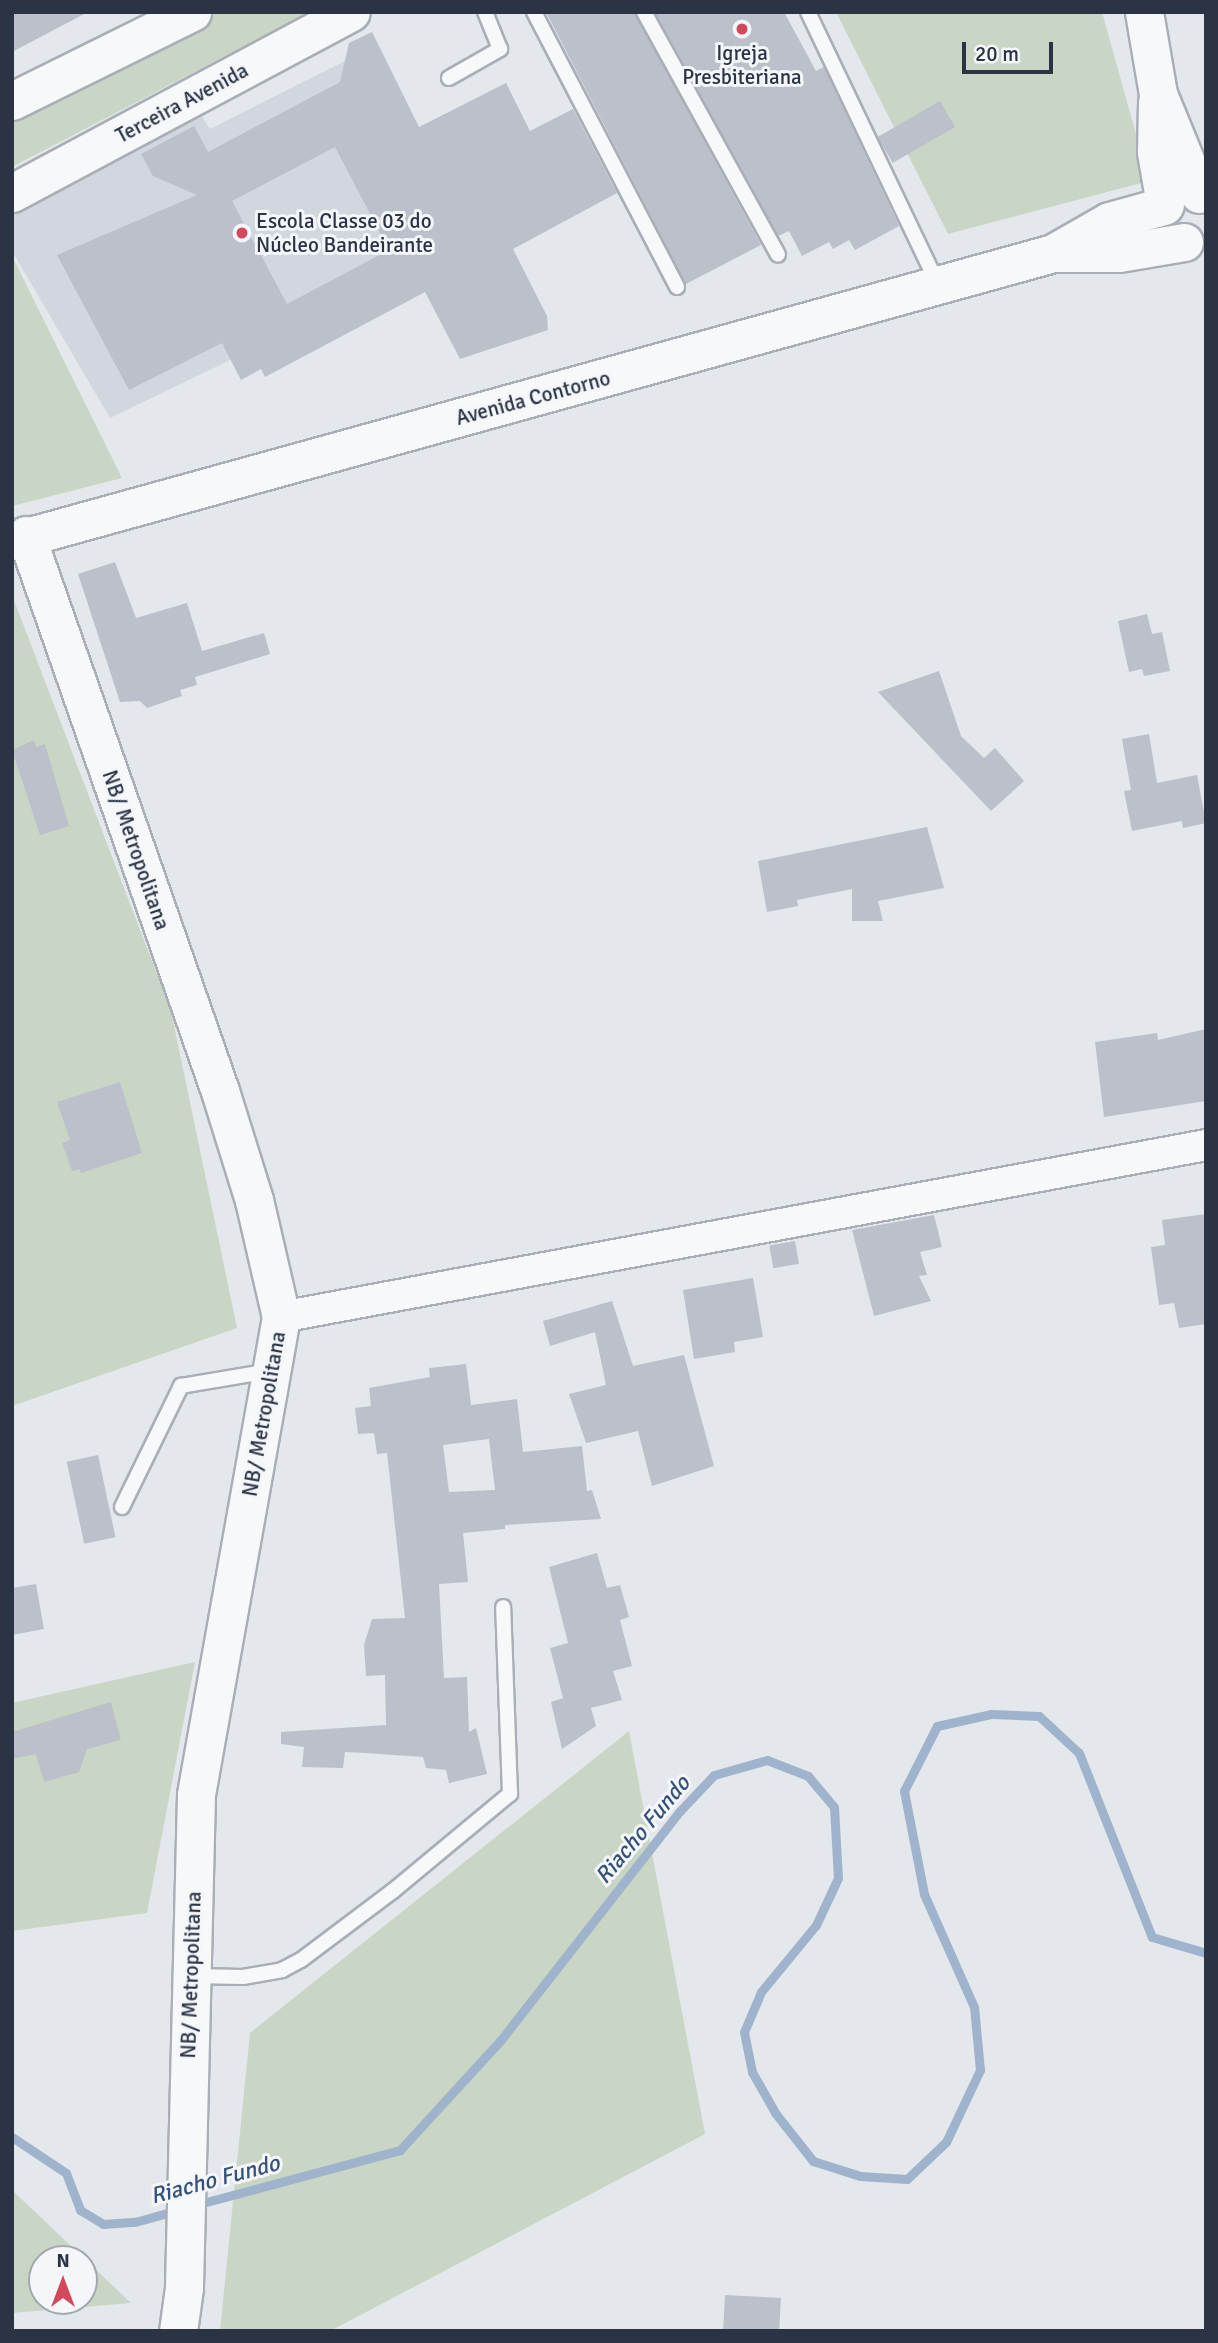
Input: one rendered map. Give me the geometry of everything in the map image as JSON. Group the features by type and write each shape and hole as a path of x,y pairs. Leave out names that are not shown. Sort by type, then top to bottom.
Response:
{"street":[{"path":"12,101 192,12"},
{"name":"Terceira Avenida","path":"12,193 351,12"},
{"path":"1144,12 1158,94 1190,199 1163,224 1174,239 1195,238"},
{"name":"Avenida Contorno","path":"19,538 1053,253 1109,221 1190,199"},
{"name":"Avenida Contorno","path":"1053,253 1097,255 1195,238"},
{"name":"NB/ Metropolitana","path":"19,538 220,1091 254,1200 281,1317 197,1795 186,2113 184,2288 178,2331"},
{"path":"281,1317 1206,1145"}],"lane":[{"path":"449,78 500,49 485,12"},
{"path":"534,12 677,287"},
{"path":"644,12 778,255"},
{"path":"808,12 938,285"},
{"path":"122,1507 181,1386 272,1371"},
{"path":"191,1976 243,1977 291,1965 393,1891 510,1794 503,1607"}],"shaded area":[{"name":"Escola Classe 03 do Núcleo Bandeirante","path":"361,53 487,258 253,349 110,418 12,251 12,215 201,115 210,129"}],"green space":[{"path":"174,12 309,12 12,167 12,96"},
{"path":"836,12 1102,12 1149,181 948,234"},
{"path":"12,256 122,478 12,506"},
{"path":"12,595 171,1011 237,1328 12,1406"},
{"path":"195,1662 147,1913 12,1931 12,1703"},
{"path":"629,1731 705,2134 330,2331 220,2331 250,2033"},
{"path":"12,2190 70,2245 28,2245 28,2312 12,2313"},
{"path":"98,2272 131,2303 98,2306"}],"building":[{"path":"12,12 88,12 12,52"},
{"path":"546,12 634,12 761,245 686,284"},
{"path":"655,12 784,12 816,71 824,67 899,226 855,250 849,240 833,249 829,242 802,256 789,231 778,236"},
{"name":"Escola Classe 03 do Núcleo Bandeirante","path":"372,32 419,127 506,83 530,131 573,109 617,193 513,249 547,316 548,330 460,359 425,292 265,377 261,369 241,380 222,343 129,390 57,255 197,195 153,176 141,154 194,126 208,152 340,82 349,43","holes":["335,147 389,250 287,304 232,201"]},
{"path":"940,101 955,127 893,163 878,137"},
{"path":"115,562 136,618 187,603 202,651 264,633 270,654 195,677 197,685 180,690 182,696 147,708 140,701 120,702 78,574"},
{"path":"1147,614 1152,634 1162,632 1170,671 1144,676 1142,669 1129,672 1118,621"},
{"path":"939,671 961,736 984,758 995,748 1024,781 991,811 878,692"},
{"path":"1149,734 1157,783 1197,775 1206,823 1183,828 1182,821 1132,831 1124,791 1131,790 1122,739"},
{"path":"34,740 36,747 45,744 69,826 40,835 12,750"},
{"path":"927,827 944,888 878,901 883,921 852,921 852,889 797,900 798,906 767,912 758,861"},
{"path":"1206,1029 1206,1101 1104,1117 1095,1042 1157,1033 1158,1040"},
{"path":"120,1082 142,1153 81,1173 80,1169 72,1171 62,1143 70,1140 57,1102"},
{"path":"1206,1214 1206,1324 1179,1328 1174,1303 1159,1305 1151,1247 1165,1245 1162,1220"},
{"path":"934,1215 942,1247 920,1252 927,1275 919,1276 931,1301 874,1316 852,1230"},
{"path":"795,1241 799,1264 773,1268 769,1246"},
{"path":"753,1278 763,1337 734,1342 735,1352 694,1359 683,1290"},
{"path":"612,1301 633,1366 684,1355 714,1466 652,1486 638,1431 586,1443 569,1394 606,1385 595,1332 550,1346 543,1321"},
{"path":"466,1364 471,1405 517,1399 523,1452 582,1446 587,1491 592,1490 601,1519 505,1525 505,1529 463,1533 468,1582 439,1584 444,1678 467,1677 469,1732 476,1728 487,1774 449,1783 446,1770 426,1768 423,1757 345,1752 343,1768 302,1767 304,1747 281,1744 281,1732 386,1725 385,1675 366,1676 364,1645 372,1619 405,1618 387,1453 377,1454 374,1433 358,1434 355,1408 371,1406 369,1388 430,1377 429,1368","holes":["489,1439 495,1490 449,1492 443,1445"]},
{"path":"98,1455 115,1537 84,1544 67,1462"},
{"path":"597,1553 607,1588 620,1585 629,1617 620,1620 632,1666 613,1671 622,1700 591,1708 596,1726 562,1749 551,1702 563,1698 550,1648 568,1643 549,1567"},
{"path":"36,1584 44,1629 12,1635 12,1588"},
{"path":"111,1702 121,1740 87,1749 79,1772 44,1782 36,1754 12,1759 12,1732"},
{"path":"725,2295 781,2298 779,2331 723,2331"}],"waterway":[{"name":"Riacho Fundo","path":"195,2205 400,2150 500,2041 679,1812 714,1775 767,1760 808,1776 834,1807 838,1878 816,1925 761,1992 744,2032 752,2072 776,2114 813,2161 860,2176 907,2179 946,2142 980,2070 974,2007 924,1894 904,1791 937,1726 991,1714 1039,1716 1079,1753 1152,1937 1206,1953"},
{"name":"Riacho Fundo","path":"12,2137 66,2173 80,2210 103,2224 135,2222 178,2210"}],"place":[{"name":"Igreja Presbiteriana","path":"742,29"},
{"name":"Escola Classe 03 do Núcleo Bandeirante","path":"242,233"}]}
